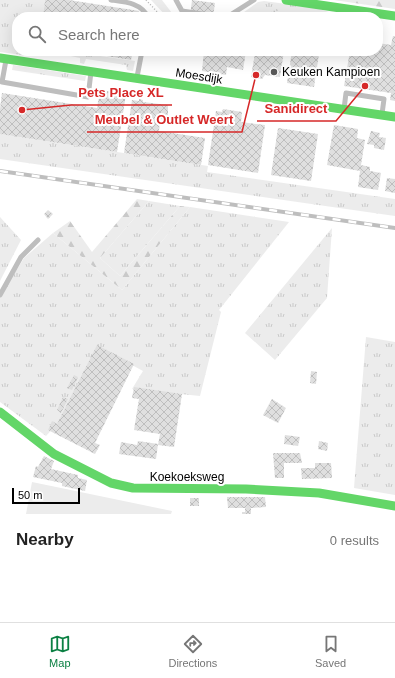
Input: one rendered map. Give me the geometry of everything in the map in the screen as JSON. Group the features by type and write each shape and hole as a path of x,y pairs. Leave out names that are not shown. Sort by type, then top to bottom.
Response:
{"street":[{"path":"286,0 368,12"},
{"path":"383,14 395,16"},
{"name":"Moesdijk","path":"3,59 395,117"},
{"name":"Koekoeksweg","path":"0,412 54,454 111,483 133,488 246,489 320,493 395,506"}],"lane":[{"path":"111,0 134,4 144,9 146,12"},
{"path":"176,0 182,11 189,12"},
{"path":"235,12 254,0"},
{"path":"137,78 141,56"},
{"path":"3,59 2,82 88,97 91,71"},
{"path":"344,110 346,93 384,99 382,115"},
{"path":"0,295 21,257 38,240"}],"path":[{"path":"146,0 157,12"}],"green space":[{"path":"0,0 45,0 44,12 12,12 12,54 0,52"},
{"path":"151,0 162,0 171,12 162,12"},
{"path":"334,0 395,0 395,9"},
{"path":"264,1 316,8 329,12 244,12 258,2"},
{"path":"71,56 100,56 135,61 133,71 127,70 126,65 86,59 84,64 80,63 80,58"},
{"path":"13,65 86,76 85,81 12,70"},
{"path":"0,134 208,166 207,172 395,199 395,216 0,159"},
{"path":"137,199 149,201 100,258 120,276 180,206 190,207 122,290 53,233 70,221 92,252"},
{"path":"149,201 180,206 120,276 100,258"},
{"path":"190,207 289,222 219,310 221,312 200,396 132,389 143,371 97,346 58,423 46,436 0,402 0,297 24,258 53,233 122,290"},
{"path":"0,217 21,240 0,281"},
{"path":"332,228 327,298 275,360 245,333"},
{"path":"366,337 395,342 395,495 354,488"},
{"path":"32,482 172,511 171,514 26,514"}],"building":[{"path":"45,0 69,0 139,11 139,12 44,12"},
{"path":"192,0 215,3 214,12 191,12"},
{"path":"393,36 395,36 395,101 390,100 391,93 344,86 349,56 383,56 383,44 391,45"},
{"path":"107,56 132,56 131,60"},
{"path":"204,56 245,56 243,70 227,67 226,75 202,71"},
{"path":"254,56 283,56 280,77 265,75 262,79 251,77"},
{"path":"291,56 319,56 314,87 287,83"},
{"path":"100,90 126,94 117,152 0,134 0,109 2,93 97,108"},
{"path":"139,99 143,100 143,102 168,105 168,120 160,119 159,131 205,138 201,165 124,153 132,100 139,101"},
{"path":"223,109 242,112 241,122 265,125 258,173 208,165 216,111 222,112"},
{"path":"334,125 358,129 357,138 365,140 361,165 370,167 370,171 381,173 378,190 358,187 360,171 327,165"},
{"path":"278,128 318,134 311,181 271,175"},
{"path":"371,131 380,133 379,137 386,138 384,150 374,148 374,145 367,144"},
{"path":"387,178 395,179 395,193 385,191"},
{"path":"48,210 53,214 48,219 44,214"},
{"path":"97,345 134,364 95,443 100,445 95,454 48,430 52,421 57,424"},
{"path":"311,371 317,372 316,384 310,383"},
{"path":"74,375 78,377 72,390 67,388"},
{"path":"134,387 182,394 174,447 158,445 160,434 134,430 139,399 132,398"},
{"path":"63,397 68,399 61,413 57,410"},
{"path":"272,399 286,408 278,423 263,415"},
{"path":"285,435 300,437 298,446 284,444"},
{"path":"138,441 158,444 156,459 119,454 121,442 137,445"},
{"path":"319,441 328,443 327,451 318,449"},
{"path":"273,453 300,453 302,463 284,463 284,478 275,478"},
{"path":"44,456 54,461 51,469 78,475 78,478 87,480 85,491 62,486 62,483 33,477 36,466 38,467"},
{"path":"315,463 331,463 332,478 302,479 301,468 315,468"},
{"path":"227,497 265,497 266,507 251,508 251,514 242,514 242,512 245,512 245,508 228,508"},
{"path":"190,498 199,498 199,506 190,506"}],"railway":[{"path":"0,171 395,228"}],"traffic: fast":[{"path":"286,0 368,12"},
{"path":"383,14 395,16"},
{"path":"0,58 395,117"},
{"path":"0,412 54,454 111,483 133,488 246,489 319,493 395,506"}],"place":[{"name":"Keuken Kampioen","path":"274,72"},
{"name":"Meubel & Outlet Weert","path":"256,75"},
{"name":"Sanidirect","path":"365,86"},
{"name":"Pets Place XL","path":"22,110"}]}
